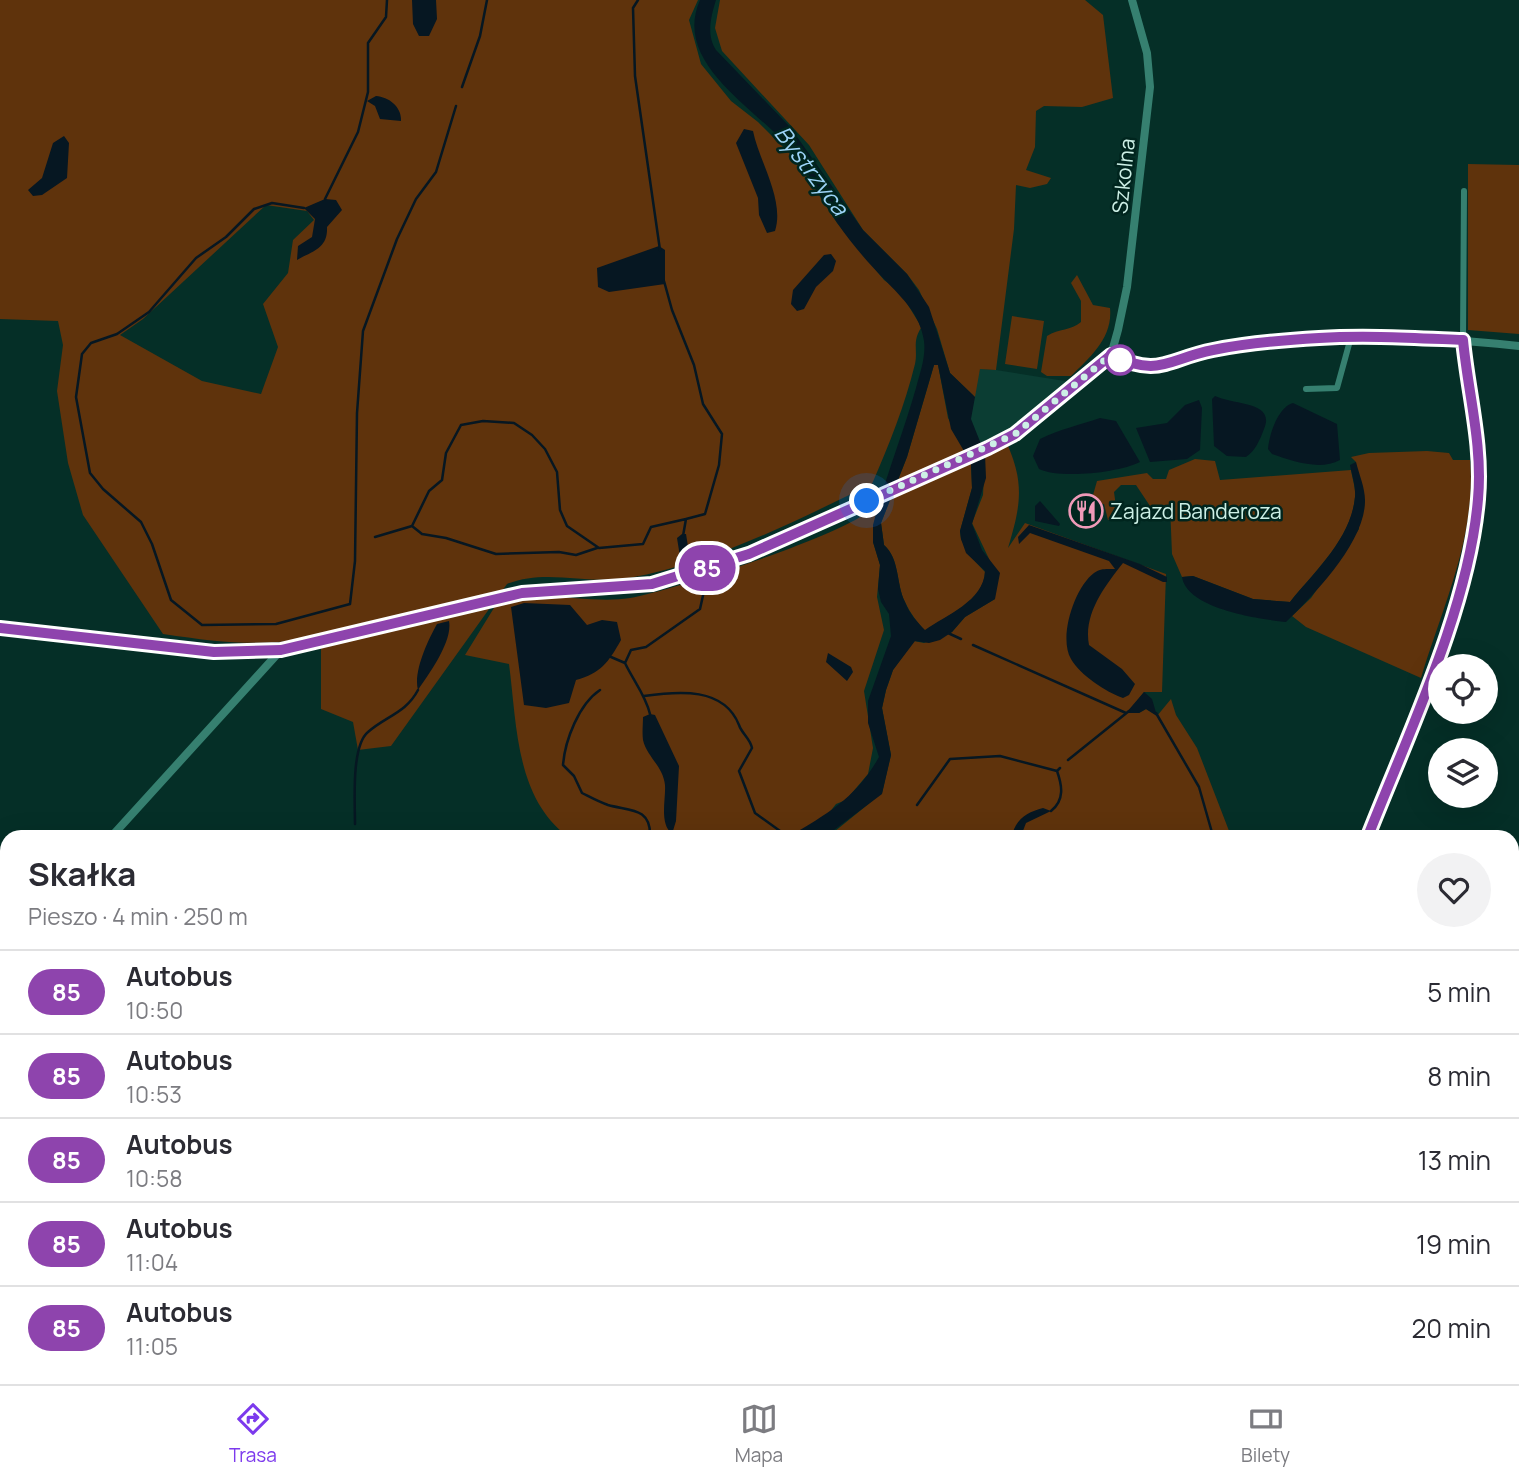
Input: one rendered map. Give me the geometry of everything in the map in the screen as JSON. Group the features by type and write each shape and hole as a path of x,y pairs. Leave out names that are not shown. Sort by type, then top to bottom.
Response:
{"street":[{"name":"Szkolna","path":"1111,355 1127,287 1150,87 1147,52 1132,0"},
{"path":"1370,830 1438,658 1469,553 1478,498 1479,454 1463,340 1464,191"},
{"path":"0,628 214,652 281,650 522,593 636,586 677,577 749,554 988,448 1015,434 1111,355 1130,363 1158,367 1221,348 1321,337 1463,340 1519,346"},
{"path":"1306,389 1328,391 1337,388 1351,337"},
{"path":"117,830 281,650"}],"shaded area":[{"path":"0,0 698,0 689,20 701,64 731,101 758,122 797,161 837,223 884,280 900,292 921,328 906,395 872,484 754,539 661,571 614,580 536,577 507,584 391,746 358,750 353,722 321,709 321,637 242,643 163,634 83,515 68,463 57,391 63,345 58,321 0,319","holes":["266,205 307,211 314,220 293,240 288,273 263,304 278,347 261,394 202,381 120,335 143,319"]},
{"path":"720,0 1085,0 1103,15 1113,98 1082,107 1044,106 1036,111 1035,147 1026,170 1051,178 1047,184 1030,188 1016,185 1014,229 996,370 980,369 975,397 950,373 937,329 919,290 907,274 863,230 809,145 722,51 715,28"},
{"path":"1468,164 1519,165 1519,334 1468,330"},
{"path":"1077,275 1093,305 1110,308 1108,329 1099,346 1071,376 1047,376 1041,372 1047,336 1081,322 1081,301 1071,283"},
{"path":"1012,316 1044,321 1037,369 1005,364"},
{"path":"934,365 938,365 948,418 971,463 972,488 960,531 961,539 970,556 985,572 978,592 971,600 925,631 902,595 893,557 884,545 881,523 907,457"},
{"path":"980,369 1071,382 1010,431 958,457"},
{"path":"1008,446 1017,473 1018,508 1008,548 1025,523 1166,574 1162,692 1144,692 1128,713 1139,713 1146,709 1157,716 1171,699 1176,715 1197,748 1229,830 836,830 882,793 891,755 882,708 893,670 914,641 924,643 952,632 965,617 995,599 990,561 972,523 983,495 985,454"},
{"path":"1427,451 1449,453 1453,460 1470,460 1471,488 1463,543 1421,678 1306,627 1292,616 1311,598 1359,529 1356,462 1351,457 1369,453"},
{"path":"1195,459 1215,461 1220,480 1351,470 1355,497 1347,526 1330,554 1290,602 1253,599 1193,576 1182,577 1172,554 1170,505 1150,506 1136,485 1121,485 1114,492 1118,521 1108,520 1104,504 1096,503 1093,495 1097,481 1147,473 1153,479 1166,479 1169,470"},
{"path":"879,503 873,542 880,565 877,597 884,630 864,691 873,748 868,774 846,800 836,804 825,818 802,830 561,830 550,820 537,801 522,758 509,664 465,655 497,603 534,597 618,599 652,593 762,559 863,515"}],"water":[{"path":"412,0 436,0 437,19 429,36 419,36 413,24"},
{"name":"Bystrzyca","path":"700,0 716,0 710,32 716,50 790,127 863,230 907,274 929,307 950,373 975,397 971,419 985,454 986,478 972,524 982,550 1000,573 995,599 965,617 952,632 940,640 929,643 915,641 893,670 882,708 891,755 882,794 834,830 800,830 851,794 879,757 868,723 868,701 891,636 889,614 881,602 878,589 880,565 873,542 873,525 919,377 924,341 919,323 910,308 849,239 796,157 774,132 721,82 707,64 697,44 694,23","holes":["934,365 938,365 951,429 971,463 972,488 960,531 961,539 966,553 985,571 983,582 971,599 925,630 909,610 902,595 893,557 884,545 881,523 907,457"]},
{"path":"376,96 386,98 394,104 401,121 380,119 375,106 367,101"},
{"path":"744,129 753,131 774,194 777,207 775,231 767,233 759,215 758,198 736,143"},
{"path":"64,136 69,143 67,178 42,195 33,196 28,190 42,178 53,143"},
{"path":"325,199 336,200 342,210 327,227 322,245 297,260 298,246 312,237 315,219 304,208"},
{"path":"659,246 665,250 665,284 609,292 598,287 597,268"},
{"path":"831,254 836,261 833,271 816,287 804,309 797,311 791,304 793,290 824,255"},
{"path":"1215,396 1251,405 1264,413 1266,420 1262,433 1255,448 1246,457 1227,456 1214,446 1212,399"},
{"path":"1199,400 1202,408 1200,450 1187,459 1150,462 1136,428 1167,423 1185,405"},
{"path":"1293,403 1337,424 1340,460 1315,465 1272,454 1268,449 1275,422 1283,410"},
{"path":"1100,418 1116,421 1140,462 1118,469 1089,473 1061,474 1039,469 1033,456 1040,439"},
{"path":"1356,462 1365,500 1357,533 1324,582 1286,622 1243,615 1210,605 1187,588 1182,577 1193,576 1253,599 1290,602 1330,554 1347,527 1355,497 1350,465"},
{"path":"1040,501 1059,526 1035,521 1035,506"},
{"path":"1029,525 1140,564 1167,577 1167,582 1163,582 1123,563 1092,611 1089,645 1122,669 1135,684 1129,695 1123,698 1094,682 1075,665 1067,650 1070,613 1081,589 1096,571 1115,569 1109,561 1030,533 1019,544 1018,537"},
{"path":"686,534 691,565 682,569 677,538"},
{"path":"524,603 570,605 587,625 602,620 617,622 621,640 608,661 598,670 576,680 569,703 546,708 524,705 511,607"},
{"path":"449,621 444,647 418,690 422,656 437,624"},
{"path":"828,653 851,667 853,672 847,681 826,662"},
{"path":"1144,692 1152,699 1157,716 1146,709 1139,713 1126,713"},
{"path":"655,715 679,766 673,830 668,829 664,818 664,778 643,740 643,717"},
{"path":"1043,808 1051,811 1026,823 1023,830 1014,830 1016,825 1032,812"}],"waterway":[{"path":"325,199 358,132 368,92 368,43 386,17 387,0"},
{"path":"462,87 480,36 487,0"},
{"path":"638,0 633,8 635,76 660,250"},
{"path":"304,208 272,203 254,209 226,237 196,258 149,312 117,334 91,343 82,354 76,397 90,473 103,489 141,522 152,544 171,600 202,625 276,624 350,604 355,561 357,413 363,331 397,239 416,199 436,172 456,106"},
{"path":"664,281 672,310 694,365 703,404 722,434 719,465 705,514 686,519 683,536"},
{"path":"375,537 412,526 429,491 442,480 446,453 461,425 483,421 514,423 532,435 545,449 557,472 560,510 567,526 599,548 643,544 651,527 686,519"},
{"path":"412,526 422,534 446,538 496,554 559,552 576,555 597,548"},
{"path":"611,657 625,663 631,650 646,647 700,609 704,591 693,572"},
{"path":"948,633 961,639"},
{"path":"973,645 1126,713"},
{"path":"625,663 650,714"},
{"path":"355,824 356,762 363,739 368,732 408,704 418,690"},
{"path":"600,690 592,696 574,723 563,765 574,776 582,793 605,804 643,815 649,830"},
{"path":"644,696 699,694 723,704 750,741 752,748 739,771 755,813 779,830"},
{"path":"1068,760 1129,711"},
{"path":"1156,713 1199,787 1211,830"},
{"path":"917,805 950,759 1000,756 1057,771 1060,768"},
{"path":"1051,811 1060,797 1061,787 1057,771"}],"bus line":[{"name":"85","path":"0,628 214,652 263,652 522,593 652,584 749,554 988,448 1015,434 1111,355 1144,367 1158,367 1211,350 1321,337 1463,340 1479,454 1478,498 1469,553 1438,658 1370,830"}],"place":[{"name":"Zajazd Banderoza","path":"1086,511"}],"route":[{"path":"867,501 961,461 1015,434 1111,355 1123,361 1120,360"}]}
